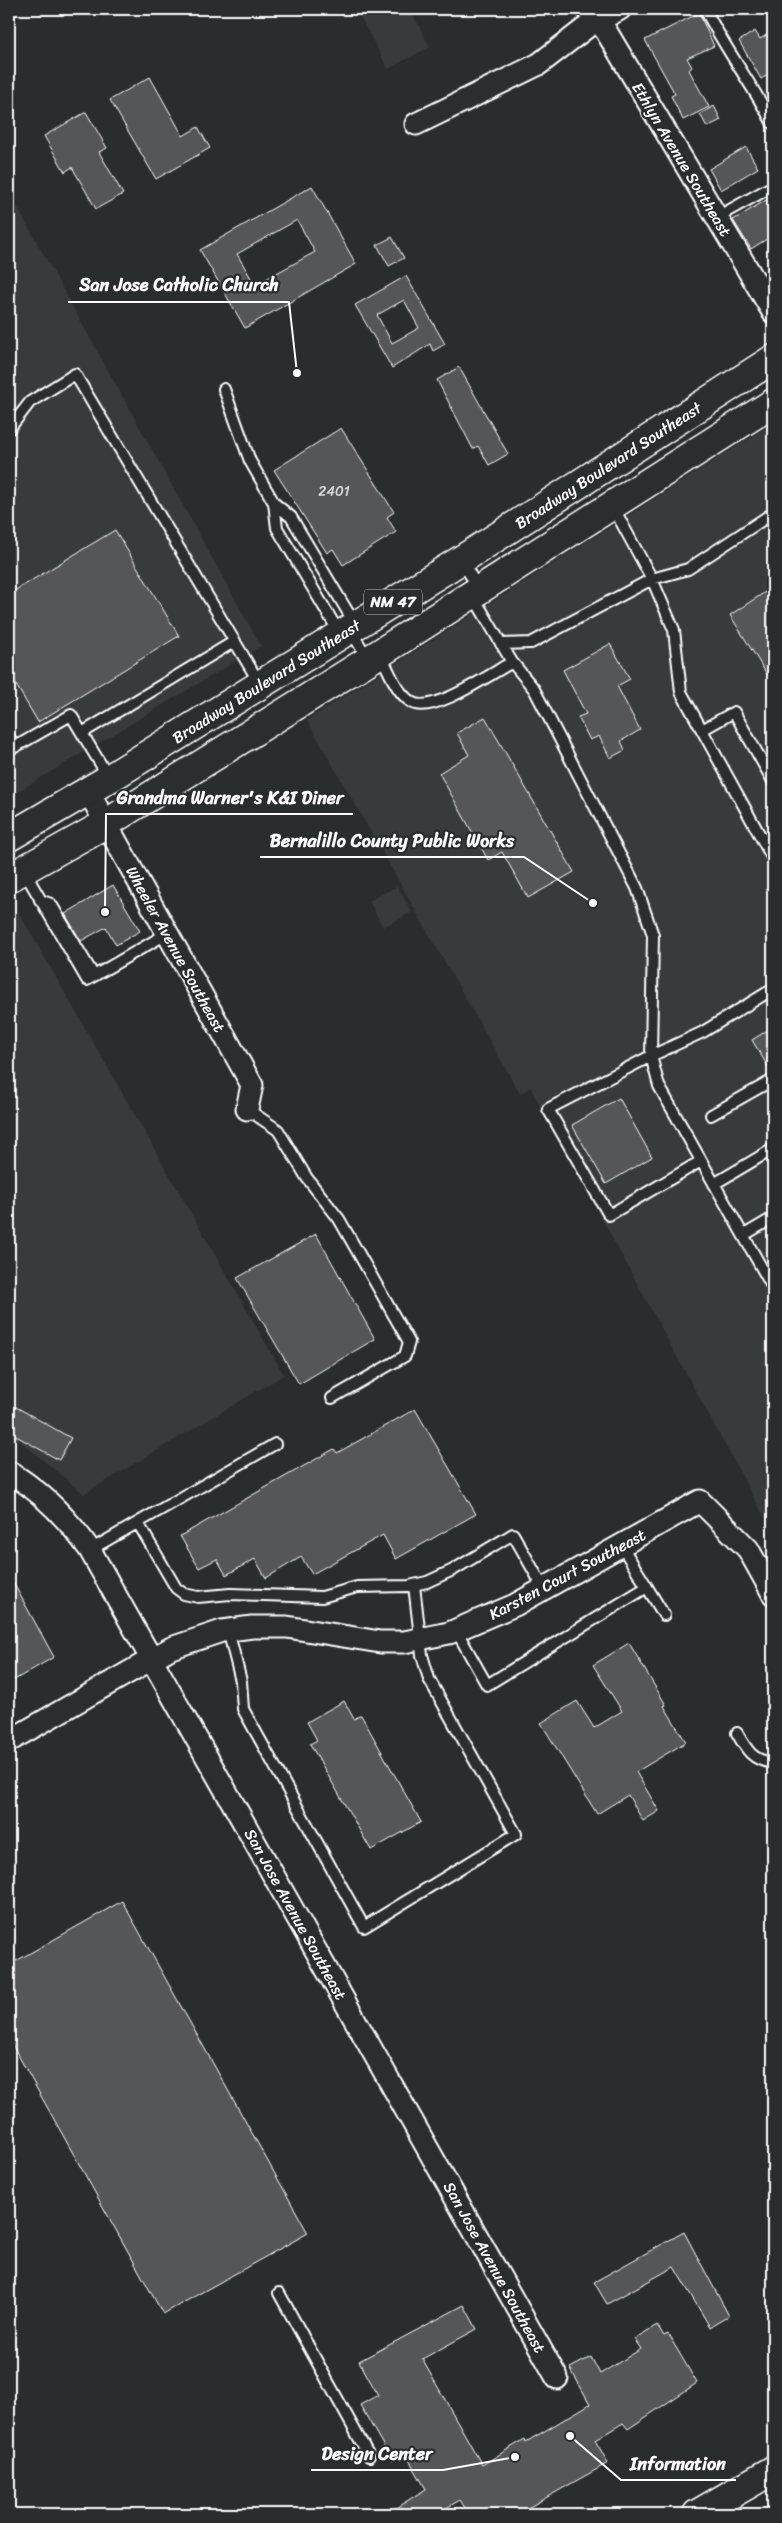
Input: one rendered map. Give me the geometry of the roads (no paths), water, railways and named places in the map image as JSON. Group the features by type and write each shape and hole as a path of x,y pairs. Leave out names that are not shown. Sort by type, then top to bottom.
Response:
{"main road":[{"name":"Broadway Boulevard Southeast","path":"9,837 99,785 461,560 773,359"},
{"name":"NM 47","path":"16,874 107,823 374,657 773,403"},
{"path":"697,2514 773,2470"}],"street":[{"path":"416,124 539,64 592,15 620,9"},
{"name":"Ethlyn Avenue Southeast","path":"592,15 606,31 773,312"},
{"name":"Wheeler Avenue Southeast","path":"99,785 107,823 252,1085 247,1109"},
{"name":"San Jose Avenue Southeast","path":"9,1472 37,1491 90,1550 557,2378"},
{"name":"Karsten Court Southeast","path":"9,1741 171,1648 228,1630 252,1627 288,1627 380,1642 404,1642 456,1630 515,1605 700,1500 748,1549 773,1594"}],"lane":[{"path":"705,9 718,35 742,69 773,124"},
{"path":"717,217 773,186"},
{"path":"9,429 30,402 75,374 261,684"},
{"path":"224,389 240,428 248,456 274,503 291,517 348,630"},
{"path":"274,503 277,528 348,630 374,657 409,702 424,706 444,701 512,662"},
{"path":"612,506 652,580 674,630 681,692 773,859"},
{"path":"501,644 530,643 652,580 688,569 773,513"},
{"path":"461,560 501,644 512,662 534,689 637,888 653,936 651,1056 659,1086 773,1288"},
{"path":"82,733 235,641"},
{"path":"702,730 734,712 773,781"},
{"path":"9,737 15,747 71,715 82,733 99,785"},
{"path":"16,874 40,900 87,980 168,933"},
{"path":"701,1161 609,1215 548,1109 651,1056 703,1032 773,988"},
{"path":"711,1115 770,1081 773,1085"},
{"path":"247,1109 278,1130 307,1178 338,1219 409,1342 405,1356 332,1398"},
{"path":"714,1184 773,1149"},
{"path":"744,1236 773,1218"},
{"path":"90,1550 275,1444"},
{"path":"138,1523 176,1588 184,1594 198,1596 230,1594 322,1596 357,1587 383,1588 414,1585 427,1582 452,1570 513,1534 544,1589"},
{"path":"622,1545 664,1615"},
{"path":"228,1630 241,1680 243,1709 364,1927 516,1834 429,1679 420,1638 414,1585"},
{"path":"456,1630 487,1685 647,1587"},
{"path":"737,1733 747,1750 756,1758 773,1762"},
{"path":"279,2293 370,2456"}],"place":[{"name":"San Jose Catholic Church","path":"297,373"},
{"name":"Bernalillo County Public Works","path":"593,903"},
{"name":"Grandma Warner's K&I Diner","path":"105,912"},
{"name":"Information","path":"570,2436"},
{"name":"Design Center","path":"515,2457"}]}
